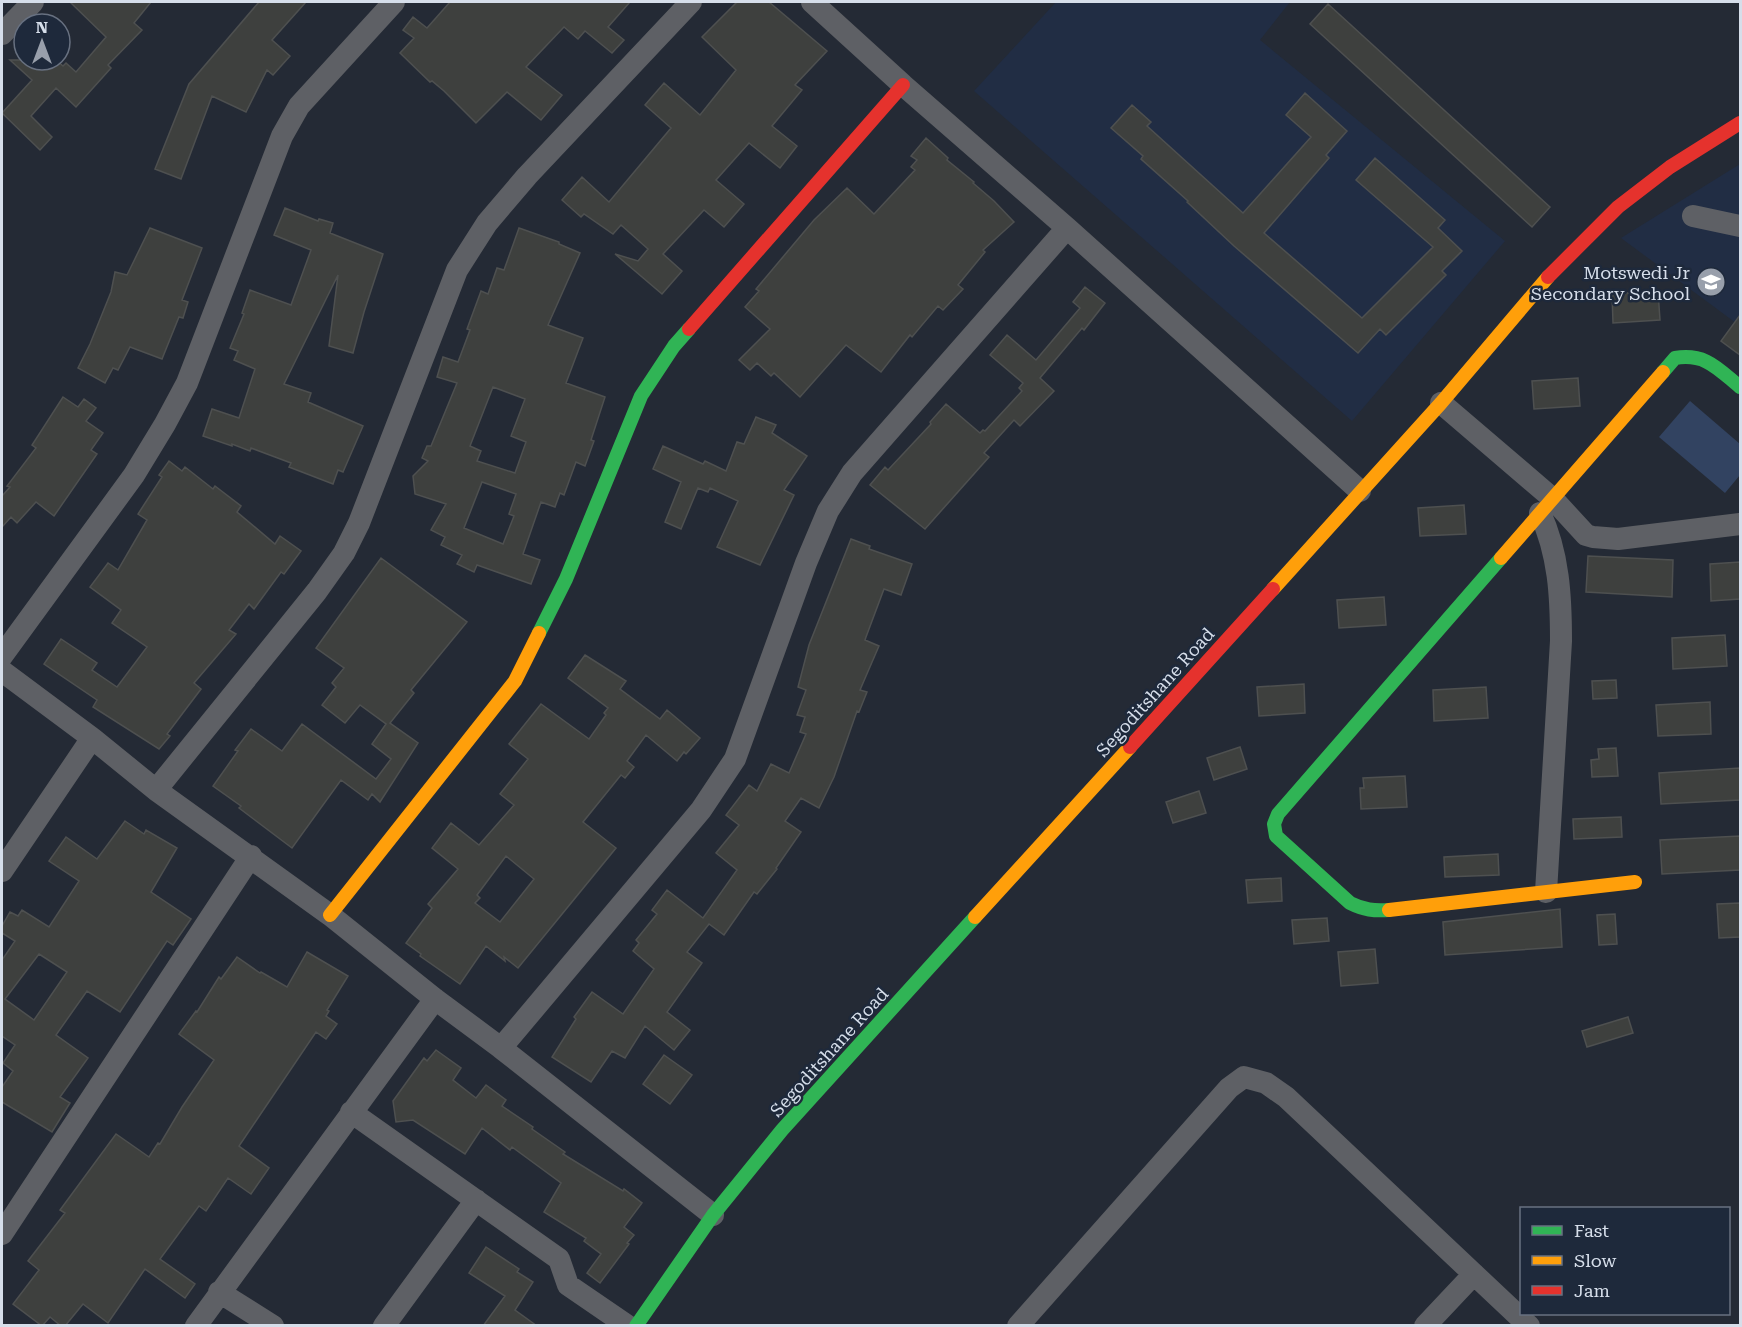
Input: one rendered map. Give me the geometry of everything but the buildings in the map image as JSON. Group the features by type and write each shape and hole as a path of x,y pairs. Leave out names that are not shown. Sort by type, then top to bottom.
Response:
{"street":[{"path":"2,34 33,2"},
{"path":"2,656 134,475 165,424 187,383 282,136 299,106 394,2"},
{"path":"156,790 344,553 359,523 457,270 487,223 527,176 691,2"},
{"path":"812,2 1360,491"},
{"path":"330,915 515,681 566,579 641,396 674,346 903,85"},
{"name":"Segoditshane Road","path":"636,1326 713,1215 783,1130 1441,403 1547,278 1618,207 1670,167 1740,123"},
{"path":"1694,216 1740,226"},
{"path":"501,1048 701,810 735,759 810,552 828,510 852,473 1067,228"},
{"path":"1635,882 1376,911 1362,909 1350,903 1276,836 1274,824 1278,814 1675,358 1687,355 1701,356 1740,387"},
{"path":"1441,403 1546,506 1574,523 1586,535 1618,539 1740,524"},
{"path":"1546,506 1557,567 1561,614 1546,892"},
{"path":"2,671 92,738 156,790 251,856 330,915 713,1215"},
{"path":"2,871 92,738"},
{"path":"2,1234 251,856"},
{"path":"196,1326 435,999"},
{"path":"1018,1326 1229,1088 1244,1077 1266,1083 1286,1097 1529,1326"},
{"path":"351,1112 559,1259 568,1285 628,1326"},
{"path":"384,1326 477,1200"},
{"path":"1425,1326 1474,1274"},
{"path":"219,1292 273,1326"}],"shaded area":[{"path":"1056,2 1290,2 1260,40 1505,241 1352,421 974,91"},
{"name":"Motswedi Jr Secondary School","path":"1740,164 1740,326 1621,238"},
{"path":"1690,401 1740,444 1740,475 1725,493 1659,437"}],"traffic: fast":[{"path":"539,633 566,579 641,396 674,346 689,329"},
{"path":"1663,372 1675,358 1695,358 1711,364 1740,387"},
{"path":"1389,910 1369,909 1350,903 1276,836 1274,824 1278,814 1501,558"},
{"path":"636,1326 713,1215 782,1130 975,917"}],"traffic: slow":[{"path":"1273,589 1441,403 1548,277"},
{"path":"1501,558 1663,372"},
{"path":"330,915 515,681 539,633"},
{"path":"975,917 1130,747"},
{"path":"1389,910 1635,882"}],"traffic: jam":[{"path":"689,329 903,85"},
{"path":"1548,277 1618,207 1670,167 1740,123"},
{"path":"1130,747 1273,589"}],"place":[{"name":"Motswedi Jr Secondary School","path":"1711,282"}]}
